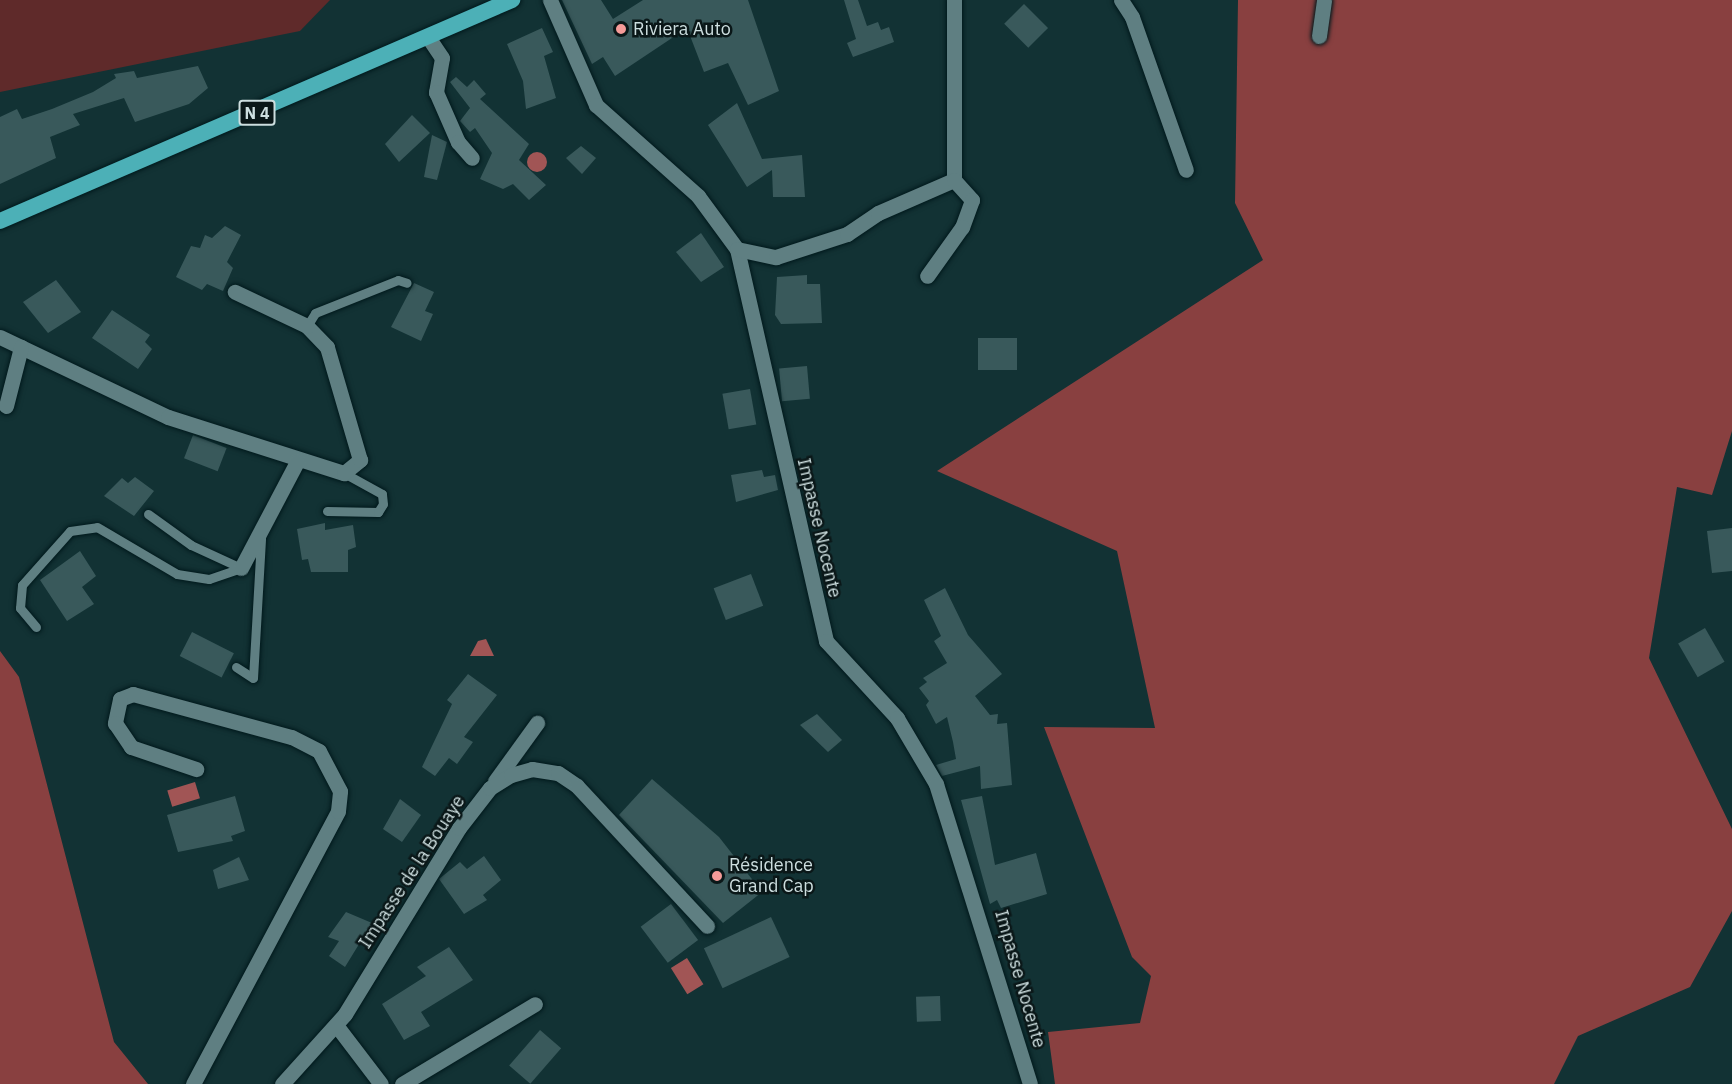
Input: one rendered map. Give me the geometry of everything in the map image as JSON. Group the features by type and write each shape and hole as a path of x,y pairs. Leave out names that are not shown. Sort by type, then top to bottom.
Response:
{"highway":[{"name":"N 4","path":"0,220 512,0"}],"street":[{"name":"Impasse Nocente","path":"550,0 596,105 698,196 737,249 826,642 897,718 936,784 1030,1084"},
{"path":"927,276 962,227 972,200 954,180 954,0"},
{"path":"1120,0 1132,17 1186,170"},
{"path":"1319,36 1324,0"},
{"path":"428,38 442,58 436,92 458,142 472,158"},
{"path":"737,249 776,257 847,234 878,213 954,180"},
{"path":"0,337 168,417 258,442 297,462 344,474 360,460 354,433 327,347 308,326 235,291"},
{"path":"6,406 21,347"},
{"path":"241,567 261,535 297,462"},
{"path":"193,1084 338,811 340,791 319,751 291,737 133,694 120,699 115,723 131,747 196,769"},
{"path":"488,791 537,723"},
{"name":"Impasse de la Bouaye","path":"282,1084 336,1025 488,791 532,769 558,773 601,810 707,926"},
{"path":"402,1084 535,1004"},
{"path":"336,1025 381,1084"}],"lane":[{"path":"308,326 315,313 398,280 407,283"},
{"path":"327,511 378,512 383,504 382,494 344,474"},
{"path":"148,514 191,545 241,567"},
{"path":"36,627 20,608 22,585 70,531 97,527 177,574 209,579 241,567"},
{"path":"236,667 253,678 261,535"}],"shaded area":[{"path":"0,0 330,0 300,31 0,92"},
{"path":"1238,0 1732,0 1732,431 1712,495 1677,487 1649,658 1732,829 1732,911 1690,987 1578,1036 1554,1084 1055,1084 1048,1032 1140,1023 1151,976 1132,957 1044,727 1155,728 1117,551 937,471 1263,260 1235,203"},
{"path":"537,152 544,155 547,162 544,169 537,172 530,169 527,162 530,155"},
{"path":"486,639 494,656 470,656 478,641"},
{"path":"0,651 19,677 114,1042 148,1084 0,1084"},
{"path":"195,782 200,798 172,807 167,790"},
{"path":"687,958 703,984 687,994 671,968"}],"building":[{"path":"562,0 601,0 613,19 643,0 748,0 779,91 748,105 728,63 704,72 687,28 615,76 603,57 592,64"},
{"path":"844,0 858,0 867,26 878,22 881,30 889,27 894,42 853,57 847,43 856,39"},
{"path":"1024,4 1048,28 1028,48 1004,24"},
{"path":"542,28 553,52 544,56 556,98 526,109 523,81 507,44"},
{"path":"198,66 208,88 189,104 135,122 124,98 73,114 80,125 50,137 56,158 0,184 0,117 17,109 22,119 52,109 93,92 116,78 114,74 134,71 137,78"},
{"path":"456,77 467,87 474,80 486,94 480,99 529,144 519,160 546,185 529,200 513,184 503,189 480,179 492,153 475,128 470,132 460,121 470,108 450,82"},
{"path":"737,103 762,159 802,155 805,197 773,197 772,170 747,187 708,125"},
{"path":"412,115 430,133 399,162 385,144"},
{"path":"432,135 447,142 437,180 424,177"},
{"path":"581,146 596,158 582,174 566,158"},
{"path":"225,226 241,235 227,262 233,268 223,291 207,284 202,290 176,277 191,246 200,248 205,235 212,238"},
{"path":"701,233 724,267 701,282 676,252"},
{"path":"807,275 807,284 820,284 822,323 781,324 775,315 777,277"},
{"path":"56,280 81,312 48,333 23,302"},
{"path":"414,283 434,292 425,311 433,314 421,341 391,327"},
{"path":"112,310 150,335 145,342 152,349 138,369 92,338"},
{"path":"978,338 1017,338 1017,370 978,370"},
{"path":"807,366 810,399 782,401 779,368"},
{"path":"750,389 756,424 729,429 722,394"},
{"path":"193,435 227,448 218,471 184,458"},
{"path":"762,470 764,477 775,475 778,490 736,502 731,475"},
{"path":"135,477 154,491 134,516 104,496 122,478 128,483"},
{"path":"325,523 325,530 353,525 356,547 348,550 348,572 311,572 308,559 302,560 297,529"},
{"path":"1732,528 1732,571 1712,573 1707,531"},
{"path":"80,551 96,576 82,587 94,604 67,621 40,580"},
{"path":"751,574 763,606 726,620 714,588"},
{"path":"945,588 968,635 1002,674 975,696 990,715 998,714 997,724 1007,723 1012,785 981,789 980,766 942,776 936,765 956,759 953,742 947,717 936,724 926,705 929,701 919,688 927,682 923,678 947,663 934,641 941,636 924,600"},
{"path":"1705,628 1724,662 1698,677 1678,644"},
{"path":"192,632 234,653 222,677 180,656"},
{"path":"468,674 497,695 464,737 473,742 457,764 449,758 435,776 422,767 452,704 447,700"},
{"path":"817,714 842,740 828,752 800,725"},
{"path":"652,779 719,837 762,892 723,923 619,815"},
{"path":"235,796 245,831 231,836 233,841 178,852 167,815"},
{"path":"982,796 995,865 1036,853 1047,894 1001,908 997,900 990,904 961,800"},
{"path":"400,799 421,815 402,842 383,829"},
{"path":"484,856 501,880 483,895 487,900 464,914 439,879 460,862 467,869"},
{"path":"239,857 249,880 218,889 213,870"},
{"name":"Résidence Grand Cap","path":"671,904 698,940 668,963 641,927"},
{"path":"346,912 372,923 345,967 329,956 339,941 328,937"},
{"name":"Résidence Grand Cap","path":"771,917 790,957 723,988 704,948"},
{"path":"449,947 473,980 421,1012 430,1026 404,1040 382,1004 426,976 417,967"},
{"path":"940,996 941,1021 917,1022 916,997"},
{"path":"540,1030 561,1048 530,1084 509,1065"}],"place":[{"name":"Riviera Auto","path":"621,29"},
{"name":"Résidence Grand Cap","path":"717,876"}]}
